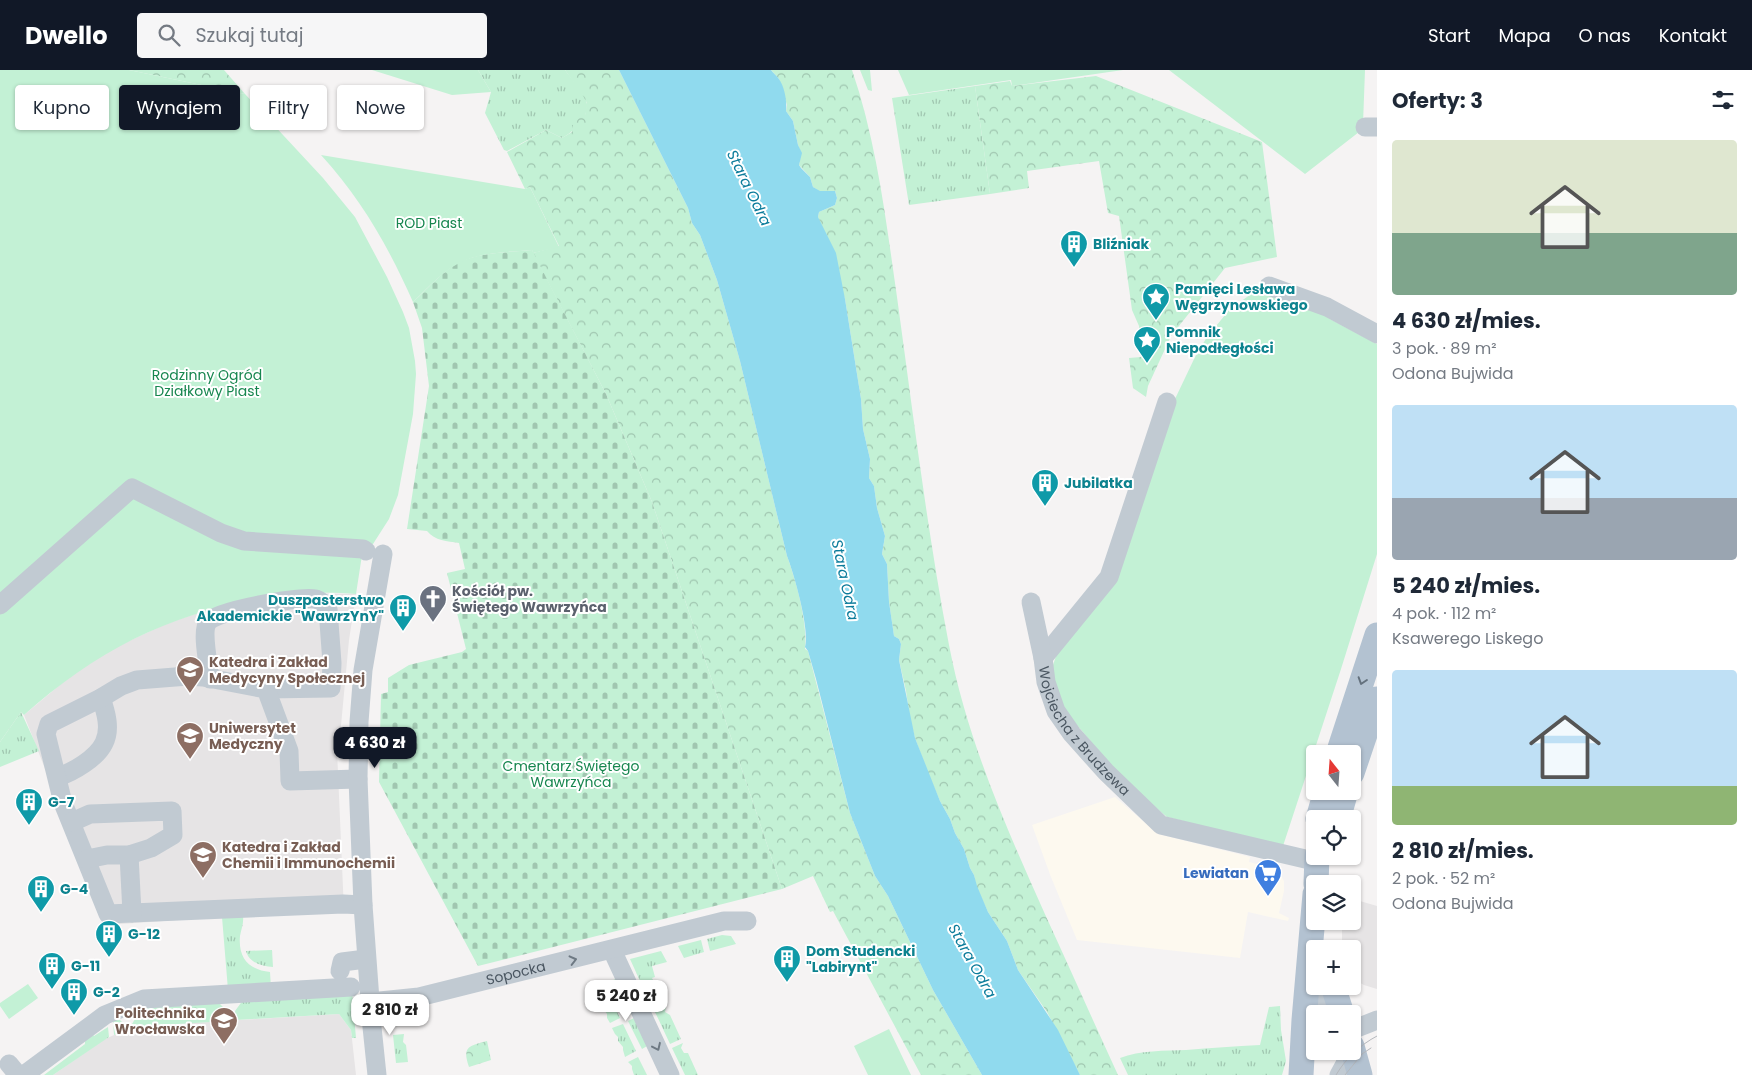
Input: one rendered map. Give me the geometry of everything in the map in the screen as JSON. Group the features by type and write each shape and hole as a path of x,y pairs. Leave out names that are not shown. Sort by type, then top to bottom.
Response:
{"main road":[{"path":"1341,745 1377,635"},
{"path":"1361,746 1377,699"},
{"path":"1306,1061 1304,1020 1309,995"},
{"path":"1356,1060 1360,1075"}],"street":[{"path":"1269,286 1316,303 1377,334"},
{"name":"Wojciecha z Brudzewa","path":"1167,402 1110,576 1043,658 1046,682 1056,712 1072,734 1106,772 1162,825 1306,857"},
{"path":"0,606 132,488 221,533 244,540 363,549 375,553 358,722 358,779 366,960 377,1075"},
{"path":"210,679 205,631 208,622 218,615 250,607 309,598 323,602 328,608 332,663 331,688 266,689 188,676 137,680 121,686 49,724 46,734 64,803 108,914 363,905"},
{"path":"1031,602 1043,658"},
{"path":"266,689 289,751 290,782 358,779"},
{"path":"58,777 70,773 87,761 104,743 107,734 108,714 101,698"},
{"path":"72,822 90,814 172,811 173,835 151,848 129,855 107,855 87,859"},
{"path":"129,855 132,913"},
{"name":"Sopocka","path":"370,1002 419,997 724,921 747,921"},
{"path":"612,950 670,1075"},
{"path":"340,970 342,962 366,960"},
{"path":"24,1075 105,1015 144,999 351,987"},
{"path":"1361,1026 1377,1020"},
{"path":"1336,1060 1338,1075"},
{"path":"1338,1075 1347,1060"}],"shaded area":[{"name":"Uniwersytet Medyczny","path":"305,593 356,594 349,640 339,747 337,750 344,911 106,925 24,715 73,674 116,647 168,623 210,609 260,598"},
{"path":"1115,797 1158,834 1250,857 1249,862 1270,867 1279,872 1284,881 1284,891 1279,913 1289,918 1288,921 1248,912 1240,958 1077,940 1032,825"},
{"path":"1361,901 1377,906 1377,989 1361,983 1361,940 1342,940 1342,930 1361,930"},
{"name":"Politechnika Wrocławska","path":"339,1014 351,1030 356,1075 53,1075 105,1039 128,1029 143,1026"}],"green space":[{"name":"Rodzinny Ogród Działkowy Piast","path":"0,70 129,70 202,85 119,85 119,130 240,130 240,93 245,94 250,99 250,130 278,130 323,178 355,217 387,277 409,328 416,374 413,414 398,495 389,519 373,544 362,555 356,594 316,593 263,599 224,606 153,630 87,666 24,715 21,712 0,742"},
{"path":"129,70 224,70 237,85 202,85"},
{"path":"372,70 478,70 491,92 452,95"},
{"path":"478,70 565,70 584,96 587,110 575,129 562,138 546,130 507,151 504,150 485,113 491,92"},
{"path":"565,70 619,70 688,208 692,223 700,235 717,280 740,361 787,556 800,602 805,627 805,649 808,651 850,813 875,876 888,896 933,990 982,1075 921,1075 833,911 830,912 813,876 782,889 652,502 606,394 533,253 559,246 530,187 525,189 507,152 546,130 562,138 572,132 573,124 582,115 585,115 587,103"},
{"path":"771,70 852,70 868,126 885,211 927,515 941,602 957,680 977,748 1015,847 1118,1075 1080,1075 1047,1012 1018,970 1007,941 988,912 976,886 964,849 940,801 915,738 899,660 901,644 899,639 894,636 889,602 887,564 882,554 885,536 877,508 874,486 869,478 870,459 863,429 861,399 845,299 818,217 819,212 835,205 837,198 835,191 819,191 813,187 810,177 799,165 801,153 793,121 786,111 787,105 779,79"},
{"path":"860,70 870,70 872,91 868,90"},
{"path":"898,70 1123,70 1012,86 1011,80 909,95"},
{"path":"1169,70 1365,70 1363,124 1359,132 1305,174"},
{"path":"1096,76 1262,142 1277,257 1225,268 1171,336 1148,386 1146,397 1133,388 1129,358 1141,357 1139,326 1132,310 1119,216 1108,213 1099,161 1027,171 1029,188 990,194 975,86 1010,81 1012,86"},
{"path":"975,86 990,194 909,205 892,98"},
{"name":"ROD Piast","path":"321,155 525,189 530,187 559,247 533,253 532,250 490,254 458,263 431,284 413,302 373,224 349,189"},
{"name":"Cmentarz Świętego Wawrzyńca","path":"532,250 606,394 652,502 782,889 478,966 379,782 381,694 388,692 388,678 409,665 462,652 466,649 447,573 465,569 459,543 437,539 427,531 407,529 429,386 422,328 413,302 445,272 459,262 483,255"},
{"path":"1268,289 1315,307 1330,319 1377,344 1377,554 1316,745 1306,745 1306,776 1283,846 1167,817 1115,770 1071,718 1058,697 1053,675 1053,665 1057,653 1110,588 1175,399 1195,357 1207,337 1230,309 1254,292"},
{"path":"21,712 39,751 0,767 0,742"},
{"path":"243,916 240,944 243,957 246,962 256,969 270,972 271,988 228,990 222,917"},
{"path":"722,935 731,936 736,944 710,951 707,939"},
{"path":"701,940 704,952 684,958 678,946"},
{"path":"272,950 273,967 260,965 253,961 246,951"},
{"path":"661,951 667,962 652,966 655,977 652,978 656,985 645,992 630,959"},
{"path":"617,978 633,1012 626,1016 610,982"},
{"path":"28,984 38,998 9,1019 0,1003"},
{"path":"604,984 620,1018 610,1023 603,1004 600,1002 594,989"},
{"path":"352,991 356,1038 352,1038 351,1030 339,1014 236,1020 235,1011 243,1000"},
{"path":"660,994 666,1006 665,1012 670,1015 681,1039 670,1044 649,999"},
{"path":"218,1002 224,1008 228,1021 143,1026 114,1035 113,1021 119,1019 124,1024 132,1024 135,1019 135,1012 145,1008"},
{"path":"210,1006 216,1011 202,1016 186,1012 188,1009"},
{"path":"1280,1006 1281,1030 1286,1061 1282,1075 1128,1075 1120,1058 1153,1051 1260,1045 1269,1007"},
{"path":"636,1017 649,1045 642,1049 628,1021"},
{"path":"623,1024 636,1051 625,1057 623,1047 612,1028"},
{"path":"108,1027 109,1037 53,1075 44,1075 85,1044 85,1035 90,1031 94,1036"},
{"path":"889,1029 911,1075 868,1075 854,1046"},
{"path":"404,1034 403,1042 406,1045 408,1062 396,1063 393,1035"},
{"path":"487,1041 491,1060 469,1067 466,1055 468,1048"},
{"path":"683,1043 681,1048 684,1053 688,1053 698,1075 685,1075 672,1048"},
{"path":"638,1057 647,1075 634,1075 632,1066 628,1062"}],"water":[{"name":"Stara Odra","path":"619,70 771,70 779,79 784,90 786,111 793,121 798,145 802,153 799,165 810,177 813,187 820,191 835,191 837,198 835,205 819,212 818,217 836,253 845,299 861,399 863,429 870,459 869,478 874,486 877,508 885,536 882,554 887,564 889,602 894,636 899,639 901,644 899,660 915,738 940,801 964,849 988,912 1007,941 1018,970 1058,1030 1080,1075 982,1075 933,990 888,896 875,876 850,813 816,679 808,651 805,647 806,639 801,602 787,556 740,361 717,280 700,235 692,223 688,208"}],"tram line":[{"path":"1336,1075 1354,1052 1377,1036"},
{"path":"1345,1075 1362,1054 1371,1048"}],"place":[{"name":"Bliźniak","path":"1074,268"},
{"name":"Pamięci Lesława Węgrzynowskiego","path":"1156,321"},
{"name":"Pomnik Niepodłegłości","path":"1147,364"},
{"name":"Jubilatka","path":"1045,507"},
{"name":"Kościół pw. Świętego Wawrzyńca","path":"433,623"},
{"name":"Duszpasterstwo Akademickie \"WawrzYnY\"","path":"403,632"},
{"name":"Katedra i Zakład Medycyny Społecznej","path":"190,694"},
{"name":"Uniwersytet Medyczny","path":"190,760"},
{"name":"G-7","path":"29,826"},
{"name":"Katedra i Zakład Chemii i Immunochemii","path":"203,879"},
{"name":"Lewiatan","path":"1268,897"},
{"name":"G-4","path":"41,913"},
{"name":"G-12","path":"109,958"},
{"name":"Dom Studencki \"Labirynt\"","path":"787,983"},
{"name":"G-11","path":"52,990"},
{"name":"G-2","path":"74,1016"},
{"name":"Politechnika Wrocławska","path":"224,1045"}]}
